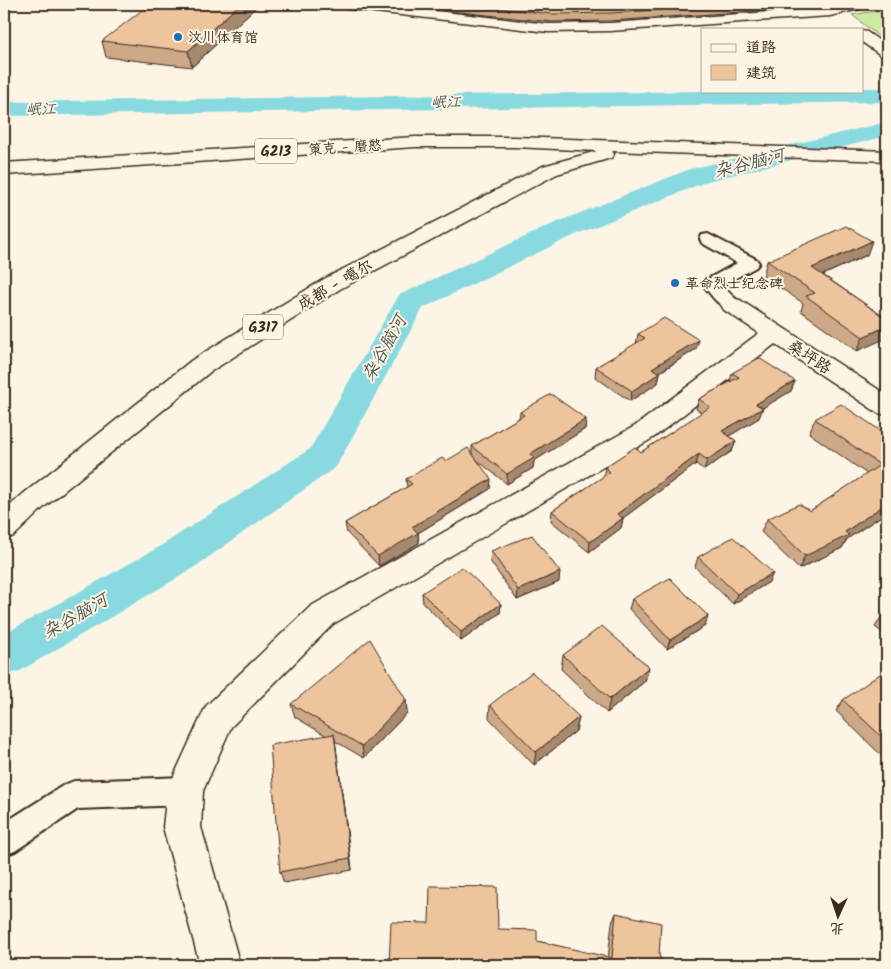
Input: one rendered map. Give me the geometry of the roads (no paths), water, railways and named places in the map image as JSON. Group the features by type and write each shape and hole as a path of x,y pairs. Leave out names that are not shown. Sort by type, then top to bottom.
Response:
{"main road":[{"path":"340,4 408,8 548,28 610,27 830,12 863,4"},
{"path":"830,12 846,23"},
{"path":"864,36 887,53"},
{"name":"策克 - 磨憨","path":"4,169 415,142 515,142 656,148"},
{"path":"515,142 536,154 541,161 544,173"},
{"name":"成都 - 噶尔","path":"4,528 33,501 201,366 332,284 544,173 602,155 656,148"},
{"name":"G213","path":"656,148 887,156"},
{"name":"桑坪路","path":"732,305 887,407"},
{"path":"220,965 182,826 185,791 218,717 322,614 644,432 775,333"}],"street":[{"path":"708,239 750,264 712,284 732,305"},
{"path":"12,834 74,795 185,791"}],"waterway":[{"name":"岷江","path":"4,109 887,95"},
{"name":"杂谷脑河","path":"4,657 174,559 323,458 410,302 565,229 699,175 887,129"}],"place":[{"name":"汶川体育馆","path":"178,37"},
{"name":"革命烈士纪念碑","path":"675,283"}]}
